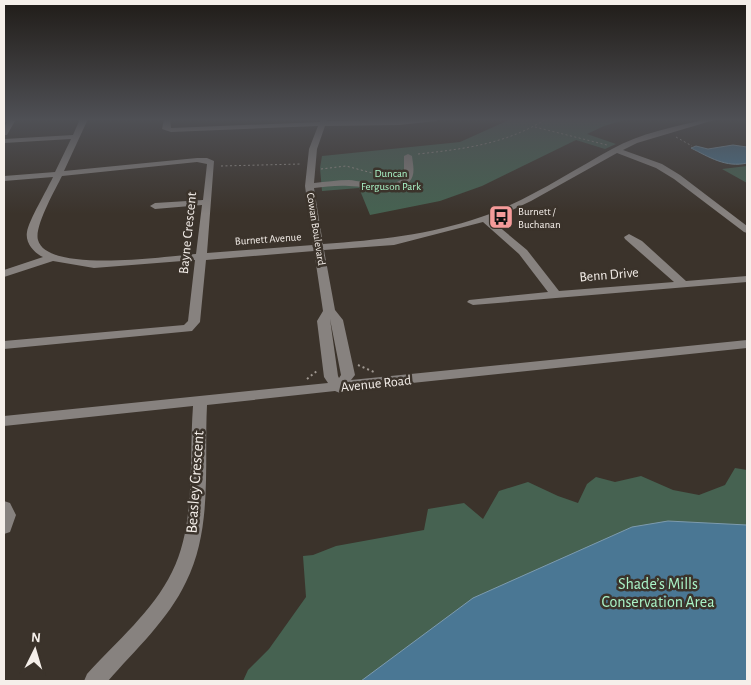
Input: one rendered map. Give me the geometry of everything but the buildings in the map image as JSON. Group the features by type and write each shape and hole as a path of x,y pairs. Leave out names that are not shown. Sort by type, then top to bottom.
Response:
{"street":[{"path":"51,258 39,250 32,242 32,231 69,151"},
{"name":"Cowan Boulevard","path":"313,151 309,186 329,311 323,321 324,330 332,377 340,388"},
{"name":"Burnett Avenue","path":"51,258 94,265 394,242 444,231 485,219 528,199 609,151"},
{"path":"621,151 659,166 677,177 747,230"},
{"path":"309,186 347,183 400,185 406,181 409,171 408,156"},
{"name":"Bayne Crescent","path":"4,178 112,170 168,162 207,160 211,163 194,322 188,328 4,345"},
{"path":"155,206 206,202"},
{"path":"485,219 523,252 556,294"},
{"path":"629,237 683,284"},
{"path":"4,274 51,258"},
{"name":"Benn Drive","path":"473,302 747,278"},
{"name":"Avenue Road","path":"4,421 340,388 747,344"},
{"name":"Beasley Crescent","path":"94,681 161,606 180,576 189,551 194,525 200,401"},
{"path":"4,508 8,515 4,527"}],"path":[{"path":"408,156 447,151"},
{"path":"221,166 263,163 306,164"},
{"path":"319,169 346,166 376,174 409,171"},
{"path":"358,365 374,372"},
{"path":"307,379 318,370"}],"green space":[{"name":"Duncan Ferguson Park","path":"372,151 554,151 482,186 440,201 370,215 359,188 322,191 320,168 322,156"},
{"path":"747,166 747,183 722,169"},
{"name":"Shade’s Mills Conservation Area","path":"735,468 747,470 747,681 243,681 248,670 269,649 306,597 303,556 313,555 336,546 424,530 428,509 464,503 483,519 499,491 528,482 578,503 587,484 596,477 615,482 641,476 673,490 699,495 725,485"}],"water":[{"path":"697,151 747,151 747,163 732,164 711,158"},
{"path":"668,521 747,525 747,681 361,681 473,598 632,527"}],"place":[{"name":"Burnett / Buchanan","path":"501,217"}]}
